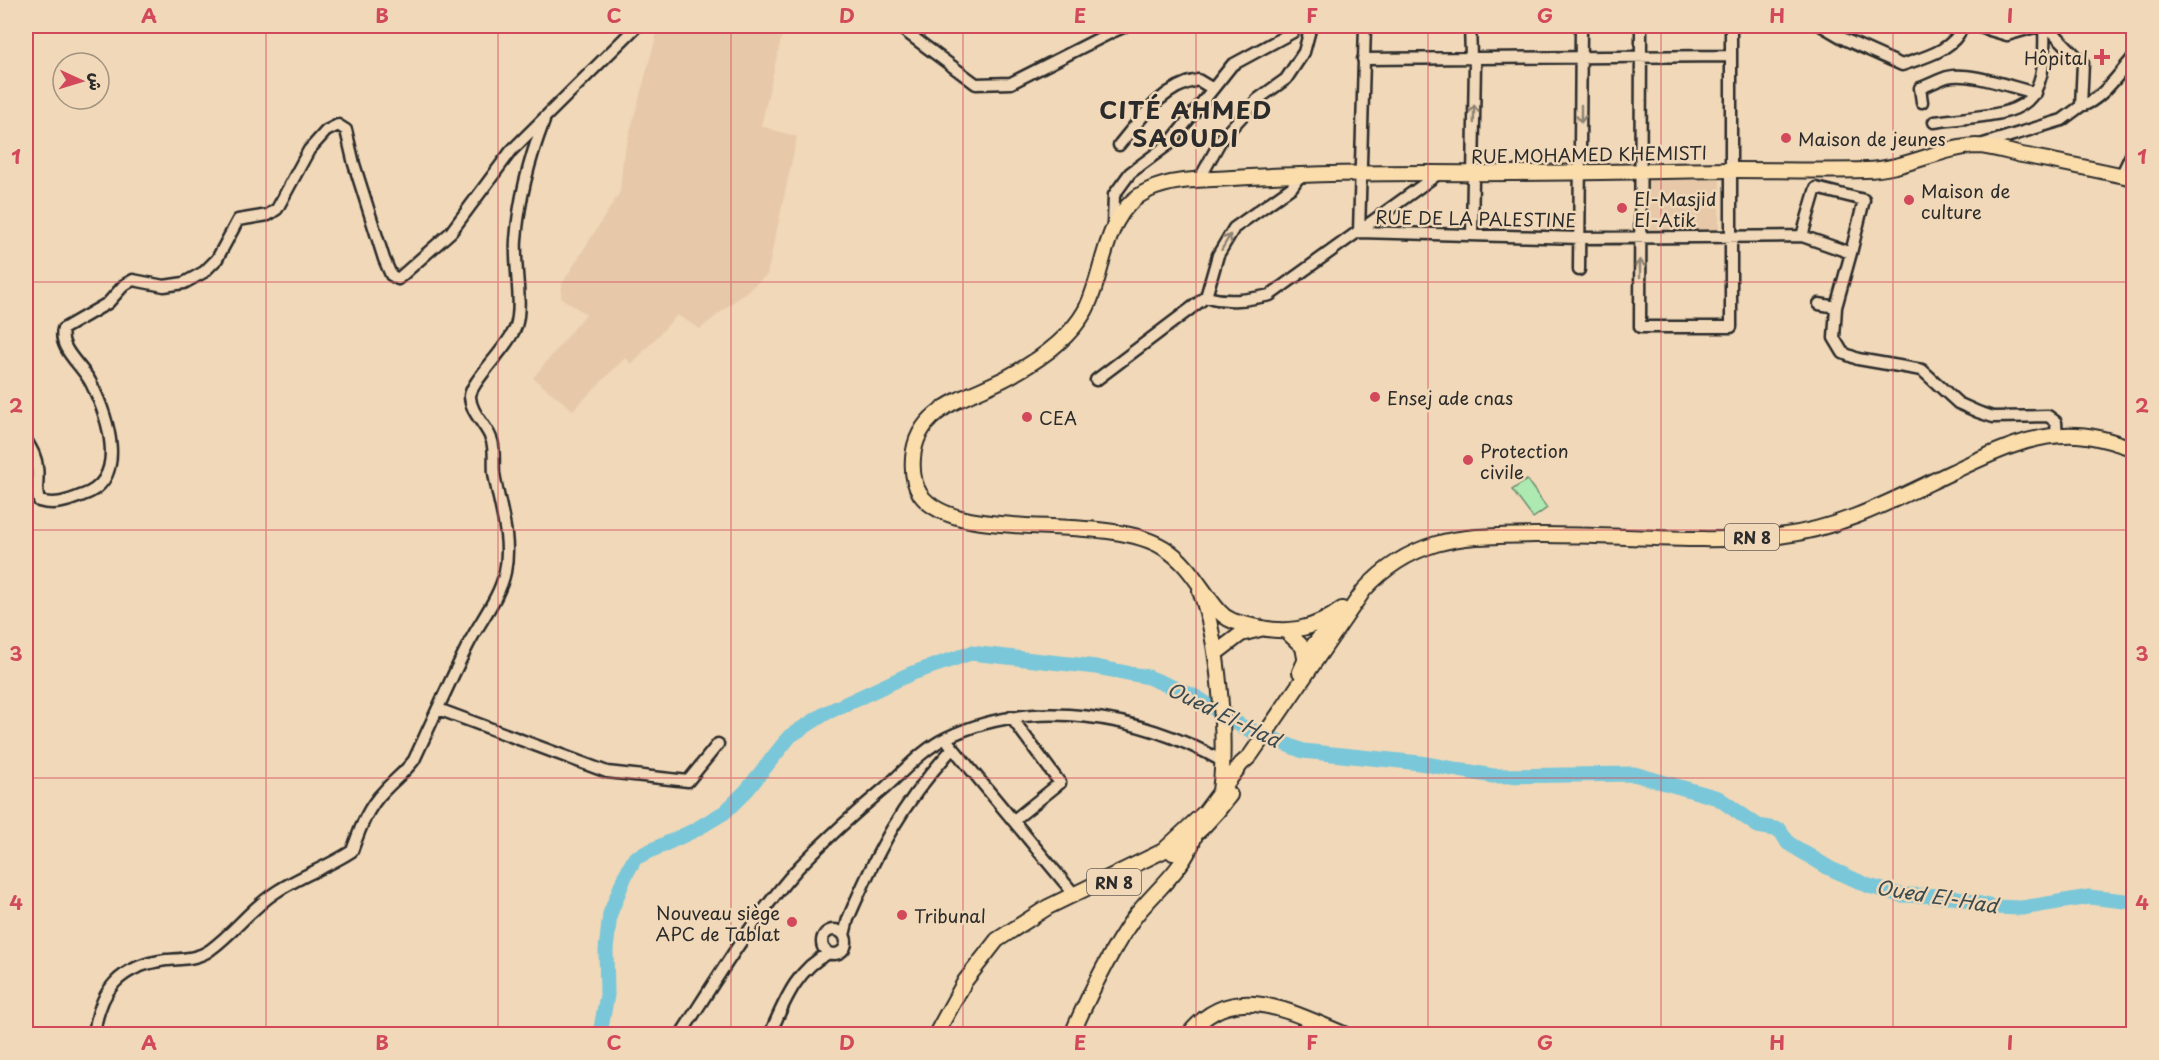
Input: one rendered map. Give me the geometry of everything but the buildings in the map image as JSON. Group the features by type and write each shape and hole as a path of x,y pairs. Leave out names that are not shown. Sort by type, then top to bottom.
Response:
{"main road":[{"name":"RUE MOHAMED KHEMISTI","path":"1113,225 1124,208 1141,194 1162,184 1199,180 1362,172 1438,174 1881,170 1977,146"},
{"path":"1977,146 2127,177"},
{"path":"1113,225 1096,287 1086,308 1069,333 1015,374 934,413 919,432 915,442 913,476 916,488 925,500 951,516 1020,525 1118,531 1160,545 1192,572 1224,617 1262,629 1286,631 1316,626 1341,609"},
{"name":"RN 8","path":"936,1035 975,966 997,940 1032,916 1163,851 1196,821 1245,761 1364,590 1382,570 1399,559 1434,545 1477,536 1711,538 1779,536 1853,518 1998,451 2075,434 2107,439 2133,449"},
{"path":"1192,572 1207,613 1216,652 1221,741 1219,795"},
{"name":"RN 8","path":"1287,702 1306,657 1341,609 1364,590"},
{"path":"1216,652 1241,634 1262,629"},
{"path":"1286,631 1300,642 1306,657 1301,680"},
{"path":"1221,741 1228,759 1245,761"},
{"name":"RN 8","path":"960,992 988,957 1023,927 1069,902 1148,867 1194,838 1213,819 1240,780 1245,761"},
{"path":"1072,1035 1123,934 1143,906 1184,860 1194,838 1196,821"},
{"path":"1189,1035 1212,1013 1229,1005 1250,1003 1275,1006 1344,1035"}],"street":[{"path":"26,440 35,457 38,469 36,492 39,501 48,504 64,502 93,492 104,482 110,466 111,448 103,411 82,366 64,347 61,337 63,329 108,303 124,285 133,280 164,286 184,283 204,272 217,259 238,220 268,214 277,209 300,164 326,131 338,125 346,130 354,164 384,259 391,275 398,279 451,232 511,151 637,26"},
{"path":"898,26 976,84 1011,83 1110,29 1126,26"},
{"path":"1199,180 1222,138 1258,99 1286,79 1304,52 1311,26"},
{"path":"1359,232 1362,172 1362,59 1365,26"},
{"path":"1470,26 1471,56 1475,63 1473,235"},
{"path":"1579,270 1581,26"},
{"path":"1641,26 1640,327 1731,327 1731,26"},
{"path":"1822,26 1846,40 1902,65 1940,51 1953,41 1963,26"},
{"path":"1976,26 2004,30 2038,26"},
{"path":"1935,122 1999,113 2029,101 2036,93 2044,69 2045,26"},
{"path":"2045,26 2083,63 2081,106"},
{"path":"1113,225 1114,195 1130,173 1168,144 1232,65 1289,27 1304,52"},
{"path":"1362,59 1471,56 1731,56"},
{"path":"1977,146 2062,120 2081,106 2088,104 2133,57"},
{"path":"1922,102 1920,88 1948,77 1977,77 2000,86 2036,93"},
{"path":"1119,145 1148,108 1182,83 1198,80 1213,88"},
{"path":"94,1035 97,1015 105,994 119,978 159,961 195,957 210,950 274,893 352,851 363,818 383,792 406,772 414,760 467,647 499,591 505,572 507,536 494,473 492,442 471,406 469,394 474,383 494,362 515,328 519,314 516,241 523,190 531,156 545,119"},
{"path":"2127,177 2133,149"},
{"path":"1819,171 1802,236 1851,253"},
{"path":"1096,380 1206,297 1218,255 1234,228 1292,187 1301,174"},
{"path":"1359,232 1438,174"},
{"path":"1816,188 1864,200 1836,307 1834,338 1843,353 1858,359 1922,370 1958,403 1993,417 2048,416 2056,422 2057,437"},
{"name":"RUE DE LA PALESTINE","path":"1206,297 1223,302 1270,294 1359,232 1580,238 1802,236"},
{"path":"1819,304 1836,307"},
{"path":"438,709 607,772 638,777 688,781 718,744"},
{"path":"681,1035 740,944 799,868 846,822 918,758 945,738 1011,717 1053,715 1103,719 1171,738 1221,761"},
{"path":"1011,717 1060,783 1014,820"},
{"path":"945,738 1074,894"},
{"path":"840,932 874,859 898,816 953,748"},
{"path":"770,1035 792,987 812,963 825,933 840,932"},
{"path":"812,963 829,953 837,954 843,950 846,942 840,932"},
{"path":"822,944 829,953"}],"shaded area":[{"path":"659,26 784,26 761,126 797,137 767,275 700,329 677,315 632,364 625,358 573,410 533,378 586,314 561,298 562,284 620,192 623,157"},
{"path":"1644,180 1720,180 1719,231 1644,231"}],"green space":[{"path":"1527,480 1547,508 1533,518 1512,490"}],"waterway":[{"name":"Oued El-Had","path":"600,1034 607,995 606,950 610,914 635,858 695,830 725,812 747,790 790,736 826,713 910,674 971,653 1096,667 1148,677 1196,697 1243,727 1303,751 1420,763 1493,776 1634,774 1718,798 1758,826 1780,830 1788,843 1829,868 1869,886 1901,895 1950,896 1992,907 2022,908 2089,897 2134,902"}],"place":[{"name":"Hôpital","path":"2102,57"},
{"name":"Maison de jeunes","path":"1786,138"},
{"name":"Maison de culture","path":"1909,200"},
{"name":"El-Masjid El-Atik","path":"1622,208"},
{"name":"Ensej ade cnas","path":"1375,397"},
{"name":"CEA","path":"1027,417"},
{"name":"Protection civile","path":"1468,460"},
{"name":"Tribunal","path":"902,915"},
{"name":"Nouveau siège APC de Tablat","path":"792,922"}],"district":[{"name":"CITÉ AHMED SAOUDI","path":"1186,123"}]}
